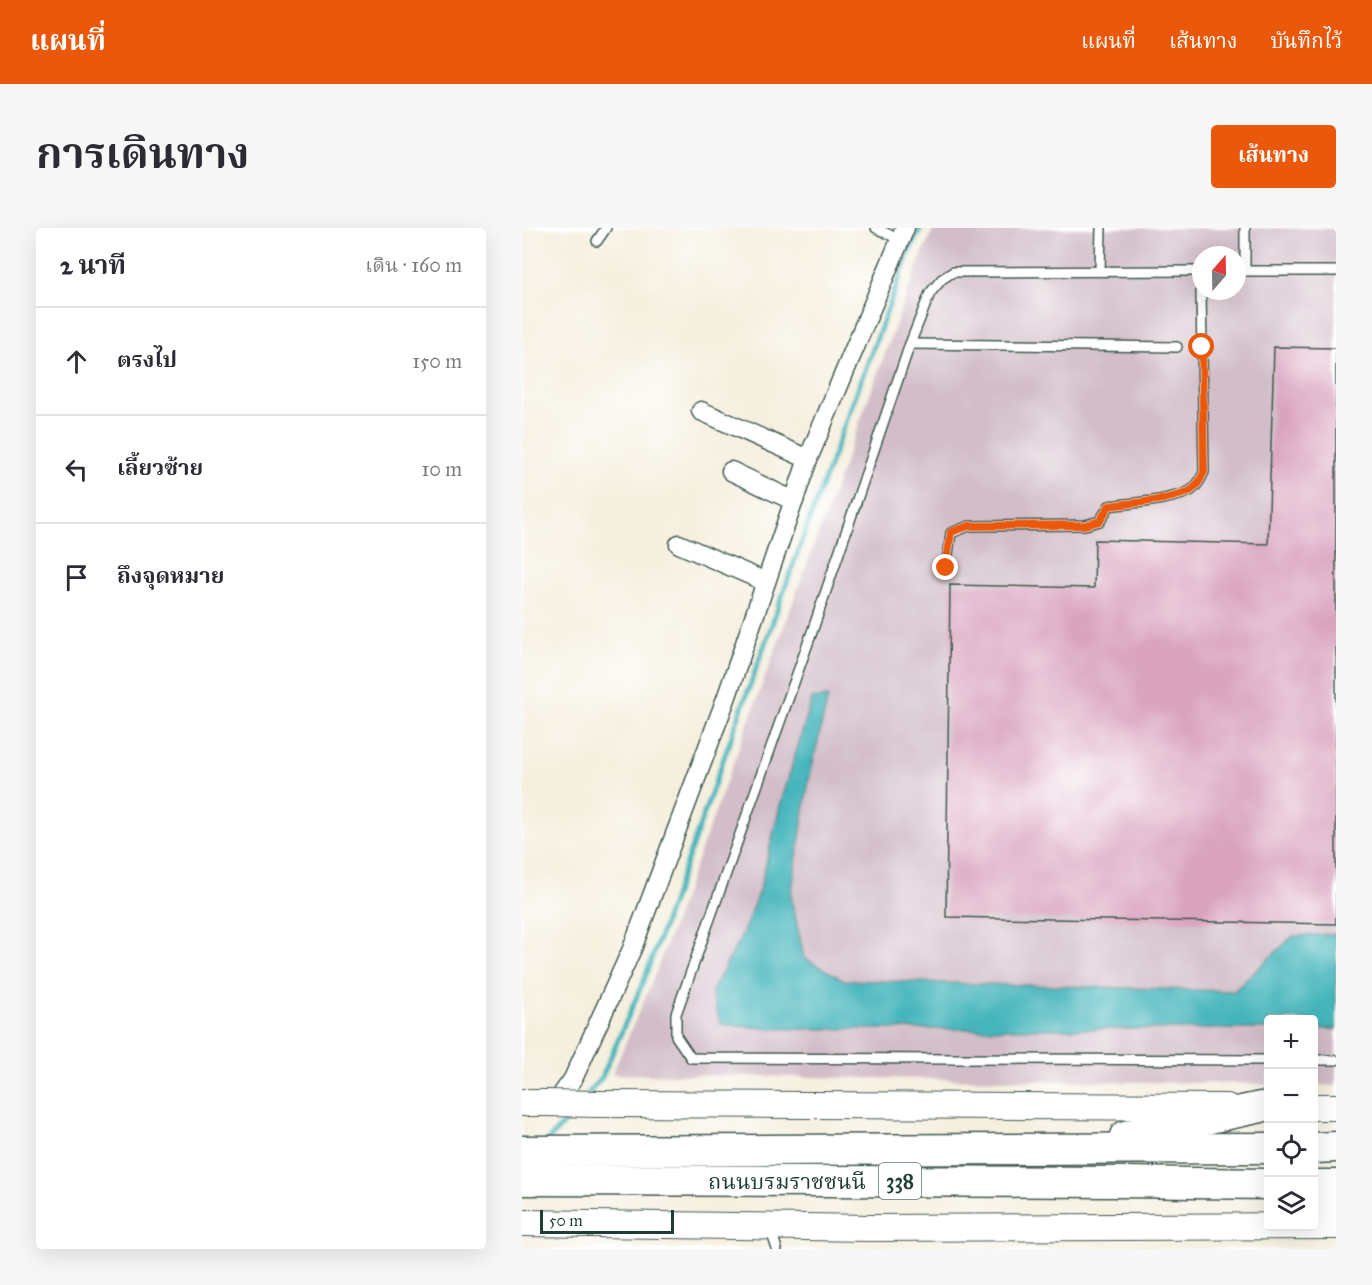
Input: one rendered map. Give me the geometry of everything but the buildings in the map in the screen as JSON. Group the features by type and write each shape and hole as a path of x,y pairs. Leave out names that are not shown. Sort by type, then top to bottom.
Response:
{"highway":[{"path":"1064,1150 1264,1107"},
{"path":"1318,1148 1336,1147"},
{"name":"ถนนบรมราชชนนี","path":"522,1151 1264,1148"},
{"name":"ถนนบรมราชชนนี","path":"527,1180 1264,1184"},
{"path":"1122,1182 1264,1201"},
{"path":"1318,1185 1336,1185"},
{"path":"1318,1209 1336,1211"}],"main road":[{"path":"544,1100 600,1104 1264,1107"},
{"path":"1318,1107 1336,1107"},
{"path":"522,1223 773,1238 870,1228 1336,1226"}],"street":[{"path":"544,1100 573,1079 632,949 727,696 808,459 903,234"},
{"path":"701,411 808,459"},
{"path":"731,471 794,501"},
{"path":"679,544 766,582"}],"lane":[{"path":"597,241 606,228"},
{"path":"876,228 903,234"},
{"path":"1100,270 1101,228"},
{"path":"1243,246 1245,228"},
{"path":"1246,271 1336,270"},
{"path":"1192,271 953,272 942,279 930,293 676,1014 676,1036 691,1058 1264,1060"},
{"path":"946,568 951,532 969,526 1085,525 1100,521 1109,506 1161,499 1190,491 1200,482 1204,472 1201,300"},
{"path":"910,345 1177,347"},
{"path":"1318,1060 1336,1060"}],"shaded area":[{"path":"934,228 1336,228 1336,1086 1318,1085 1318,1015 1264,1015 1264,1084 612,1074 655,974 920,259"}],"water":[{"path":"828,697 809,779 791,896 804,958 844,980 1234,991 1293,936 1336,934 1336,1029 1318,1029 1318,1015 1264,1015 1264,1029 773,1029 721,1024 711,993 742,935 760,888 780,806 812,699"}],"waterway":[{"path":"587,1095 602,1077 644,980 817,499 909,252 921,228"},
{"path":"548,1141 573,1112"}],"route":[{"path":"946,568 951,532 969,526 1085,525 1100,521 1109,506 1161,499 1190,491 1200,482 1204,472 1202,347"}]}
